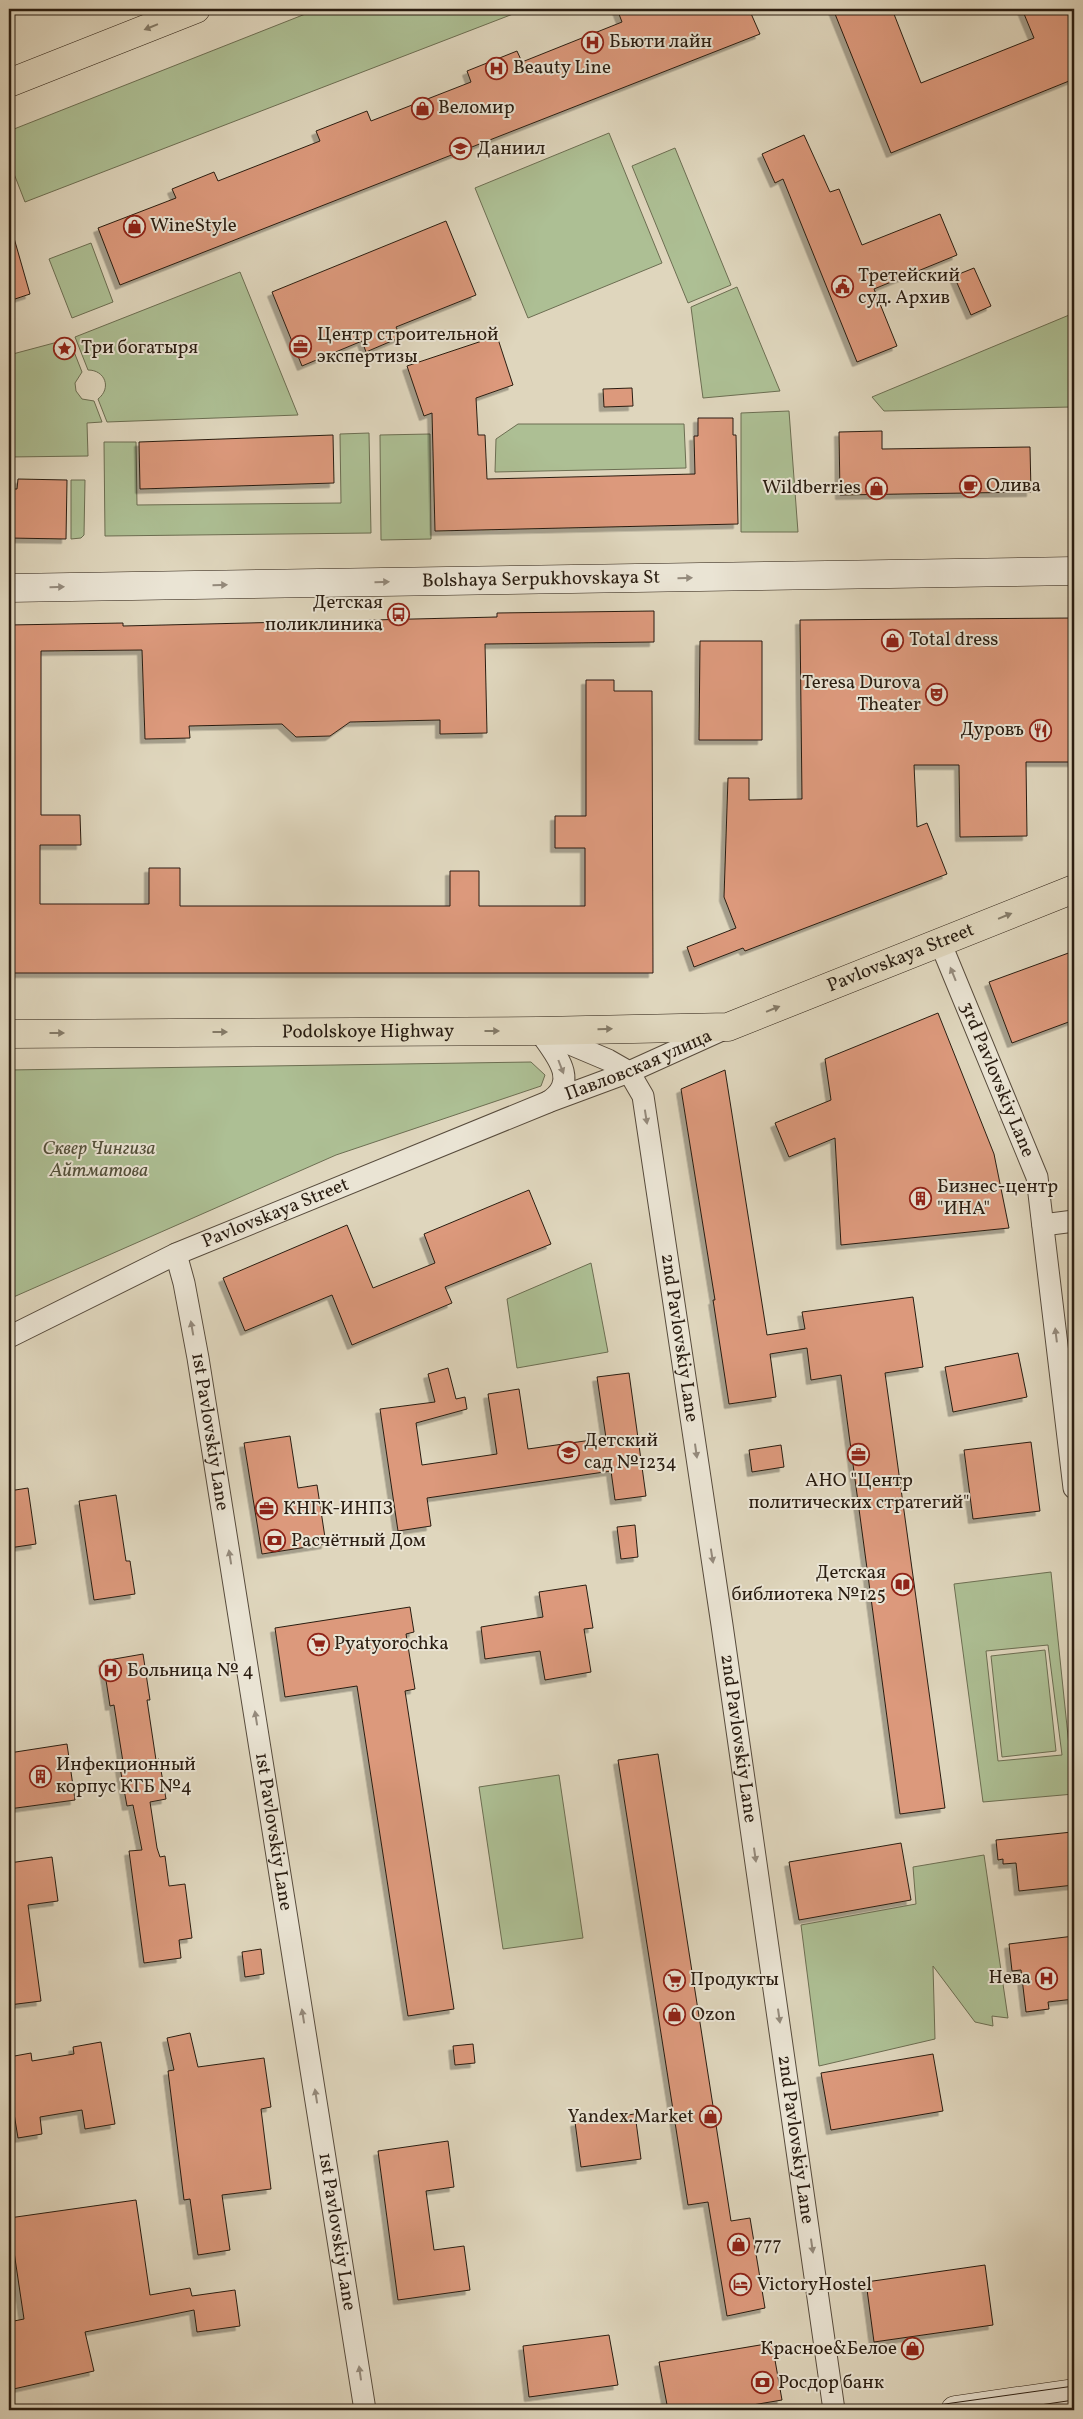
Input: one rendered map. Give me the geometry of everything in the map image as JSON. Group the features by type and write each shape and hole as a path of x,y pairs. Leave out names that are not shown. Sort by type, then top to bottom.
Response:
{"main road":[{"path":"9,83 196,9"},
{"name":"Pavlovskaya Street","path":"728,1027 1074,889"},
{"name":"Podolskoye Highway","path":"9,1034 539,1031 728,1027"}],"street":[{"name":"Bolshaya Serpukhovskaya St","path":"9,588 1074,571"},
{"name":"3rd Pavlovskiy Lane","path":"940,942 1037,1177 1074,1488"},
{"name":"Павловская улица","path":"548,1102 628,1072 728,1027"},
{"path":"539,1031 608,1060 628,1072"},
{"path":"539,1031 557,1057 564,1072 565,1082 561,1090 548,1102"},
{"name":"2nd Pavlovskiy Lane","path":"628,1072 643,1096 662,1215 823,2319 834,2410"},
{"name":"Pavlovskaya Street","path":"9,1337 176,1254 548,1102"},
{"path":"1043,1225 1074,1221"},
{"name":"1st Pavlovskiy Lane","path":"176,1254 184,1283 198,1358 365,2410"},
{"path":"955,2410 1074,2393"}],"green space":[{"path":"318,9 526,9 25,202 9,161 9,131"},
{"path":"609,133 662,263 528,318 475,188"},
{"path":"675,148 731,285 688,303 632,166"},
{"path":"91,243 113,302 72,318 49,259"},
{"path":"240,272 298,415 107,422 98,399 105,390 105,380 99,373 88,370 75,337"},
{"path":"737,287 780,391 703,398 691,307"},
{"path":"1074,313 1074,384 1071,407 884,411 872,397"},
{"path":"69,339 82,372 75,383 76,391 82,399 94,401 102,422 87,423 88,456 9,457 9,355"},
{"path":"789,411 798,532 741,532 741,413"},
{"path":"518,424 684,424 686,468 495,472 496,439"},
{"path":"369,433 371,533 105,536 104,442 136,442 137,505 341,503 340,434"},
{"path":"430,434 431,539 381,540 380,435"},
{"path":"71,480 85,480 84,535 81,538 71,539"},
{"name":"Сквер Чингиза Айтматова","path":"531,1062 545,1075 541,1086 336,1155 9,1299 9,1070"},
{"path":"591,1263 608,1352 517,1368 507,1299"},
{"path":"1051,1572 1074,1794 983,1802 954,1584","holes":["1048,1645 1062,1755 998,1761 986,1651"]},
{"path":"1045,1650 1056,1751 1002,1757 991,1656"},
{"path":"559,1775 583,1938 503,1949 479,1787"},
{"path":"984,1855 1008,2018 992,2016 993,2026 975,2022 933,1966 935,2039 819,2066 801,1925 916,1904 913,1867"}],"building":[{"path":"617,9 749,9 760,34 120,285 98,228 176,198 172,189 214,172 218,181 320,141 316,131 367,111 371,121 471,82 467,71 517,51 522,62 622,22"},
{"path":"833,9 892,9 921,83 1034,38 1022,9 1074,9 1074,79 891,153"},
{"path":"804,135 830,192 839,189 862,245 940,214 957,255 874,289 897,346 857,362 783,179 775,183 762,154"},
{"path":"446,221 476,295 396,327 401,337 366,352 362,341 302,366 272,292"},
{"path":"14,238 30,294 9,301 9,239"},
{"path":"974,268 991,306 971,315 954,276"},
{"path":"497,336 513,385 476,398 478,435 485,435 487,479 695,474 694,436 698,436 698,418 733,418 733,435 736,435 738,524 435,531 432,413 424,416 407,366"},
{"path":"632,388 633,406 604,407 603,389"},
{"path":"882,431 882,449 1030,447 1031,492 840,495 839,432"},
{"path":"333,435 334,483 140,489 139,442"},
{"path":"18,479 67,480 66,539 9,538 9,489 17,489"},
{"path":"654,611 654,642 485,644 487,733 440,734 440,720 350,722 330,736 296,737 282,724 189,726 190,738 145,739 142,650 41,651 41,815 80,815 81,845 40,845 40,904 149,904 149,868 180,868 180,906 450,906 450,871 479,871 479,906 585,906 585,848 555,848 555,816 586,816 586,680 614,680 614,691 652,691 653,973 9,973 9,625 123,623 123,626 497,617 497,613"},
{"path":"1074,618 1074,762 1026,762 1027,836 960,837 959,765 914,765 917,827 927,823 947,874 745,951 743,948 694,967 687,947 736,928 724,897 728,778 749,778 749,800 802,799 800,620"},
{"path":"700,641 762,641 762,740 699,740"},
{"path":"1074,951 1074,1020 1012,1043 989,982"},
{"path":"938,1013 994,1154 1009,1228 841,1245 835,1138 789,1157 775,1123 831,1100 825,1059"},
{"path":"725,1070 767,1335 805,1329 802,1312 913,1297 923,1367 885,1373 945,1808 900,1814 841,1375 811,1380 807,1348 770,1354 776,1397 729,1404 713,1300 715,1300 681,1089"},
{"path":"529,1190 551,1244 445,1287 452,1303 352,1345 332,1295 245,1331 223,1278 347,1225 373,1288 435,1263 424,1234"},
{"path":"1018,1353 1027,1397 953,1412 945,1367"},
{"name":"Детский сад №1234","path":"448,1368 456,1399 465,1397 467,1409 416,1423 422,1465 497,1454 488,1394 519,1389 528,1449 606,1438 597,1377 629,1373 646,1496 615,1500 611,1471 427,1498 431,1526 398,1531 380,1409 435,1402 428,1374"},
{"path":"290,1436 298,1488 317,1485 326,1544 262,1554 244,1443"},
{"path":"1031,1442 1040,1511 973,1519 964,1450"},
{"path":"781,1445 784,1467 752,1472 749,1450"},
{"path":"28,1488 36,1544 9,1548 9,1491"},
{"path":"116,1495 126,1561 130,1561 135,1594 94,1600 79,1501"},
{"path":"635,1525 638,1557 621,1559 617,1527"},
{"path":"586,1585 593,1628 584,1629 591,1672 545,1680 540,1651 485,1659 481,1627 543,1617 539,1592"},
{"path":"410,1607 414,1632 406,1634 415,1689 405,1691 454,2009 408,2016 357,1686 285,1697 275,1628"},
{"path":"143,1654 150,1700 147,1700 156,1760 159,1759 166,1799 150,1802 157,1848 160,1857 165,1856 169,1886 185,1884 192,1938 179,1940 181,1958 144,1963 129,1851 142,1850 133,1805 127,1806 119,1762 123,1762 114,1705 110,1706 103,1661"},
{"name":"Инфекционный корпус КГБ №4","path":"67,1744 75,1800 9,1809 9,1753"},
{"path":"658,1754 731,2221 750,2218 765,2308 727,2316 708,2202 688,2205 618,1760"},
{"path":"1072,1832 1074,1885 1019,1891 1016,1863 1003,1864 1003,1859 998,1860 996,1840"},
{"path":"901,1843 911,1900 799,1920 789,1862"},
{"path":"52,1857 58,1901 28,1905 41,2001 9,2005 9,1863"},
{"path":"1074,1936 1074,1999 1048,2002 1049,2009 1026,2012 1021,1970 1012,1971 1009,1944"},
{"path":"261,1949 264,1974 245,1977 242,1952"},
{"path":"190,2033 198,2067 264,2058 271,2107 261,2109 271,2189 222,2195 230,2250 198,2255 190,2199 184,2200 168,2071 174,2070 167,2038"},
{"path":"101,2042 115,2124 85,2129 82,2110 40,2117 42,2134 18,2138 9,2083 9,2057 31,2053 32,2061 74,2054 73,2047"},
{"path":"473,2044 475,2063 455,2065 453,2046"},
{"path":"933,2054 943,2111 831,2130 821,2073"},
{"path":"635,2114 641,2159 581,2167 575,2122"},
{"path":"448,2141 454,2187 426,2191 434,2250 464,2246 470,2290 398,2300 378,2151"},
{"path":"136,2200 150,2295 190,2288 192,2296 235,2290 240,2326 197,2332 194,2310 85,2332 94,2371 9,2390 9,2322 24,2319 9,2218"},
{"path":"985,2265 993,2325 874,2342 866,2282"},
{"path":"609,2335 618,2385 529,2397 523,2346"},
{"path":"772,2343 782,2400 723,2410 668,2410 659,2362"}],"tram line":[{"path":"902,2410 1074,2386"},
{"path":"1006,2410 1074,2400"}],"place":[{"name":"Бьюти лайн","path":"593,42"},
{"name":"Beauty Line","path":"497,68"},
{"name":"Веломир","path":"422,108"},
{"name":"Даниил","path":"461,149"},
{"name":"WineStyle","path":"134,226"},
{"name":"Третейский суд. Архив","path":"842,287"},
{"name":"Центр строительной экспертизы","path":"301,346"},
{"name":"Три богатыря","path":"65,348"},
{"name":"Олива","path":"970,486"},
{"name":"Wildberries","path":"877,488"},
{"name":"Детская поликлиника","path":"399,614"},
{"name":"Total dress","path":"893,640"},
{"name":"Teresa Durova Theater","path":"937,694"},
{"name":"Дуровъ","path":"1040,730"},
{"name":"Бизнес-центр \"ИНА\"","path":"921,1198"},
{"name":"Детский сад №1234","path":"568,1452"},
{"name":"АНО \"Центр политических стратегий\"","path":"859,1455"},
{"name":"КНГК-ИНПЗ","path":"267,1509"},
{"name":"Расчётный Дом","path":"275,1541"},
{"name":"Детская библиотека №125","path":"902,1584"},
{"name":"Pyatyorochka","path":"318,1644"},
{"name":"Больница № 4","path":"111,1671"},
{"name":"Инфекционный корпус КГБ №4","path":"40,1776"},
{"name":"Нева","path":"1047,1978"},
{"name":"Продукты","path":"674,1980"},
{"name":"Ozon","path":"675,2015"},
{"name":"Yandex.Market","path":"710,2117"},
{"name":"777","path":"738,2245"},
{"name":"VictoryHostel","path":"741,2285"},
{"name":"Красное&Белое","path":"913,2349"},
{"name":"Росдор банк","path":"762,2383"}]}
